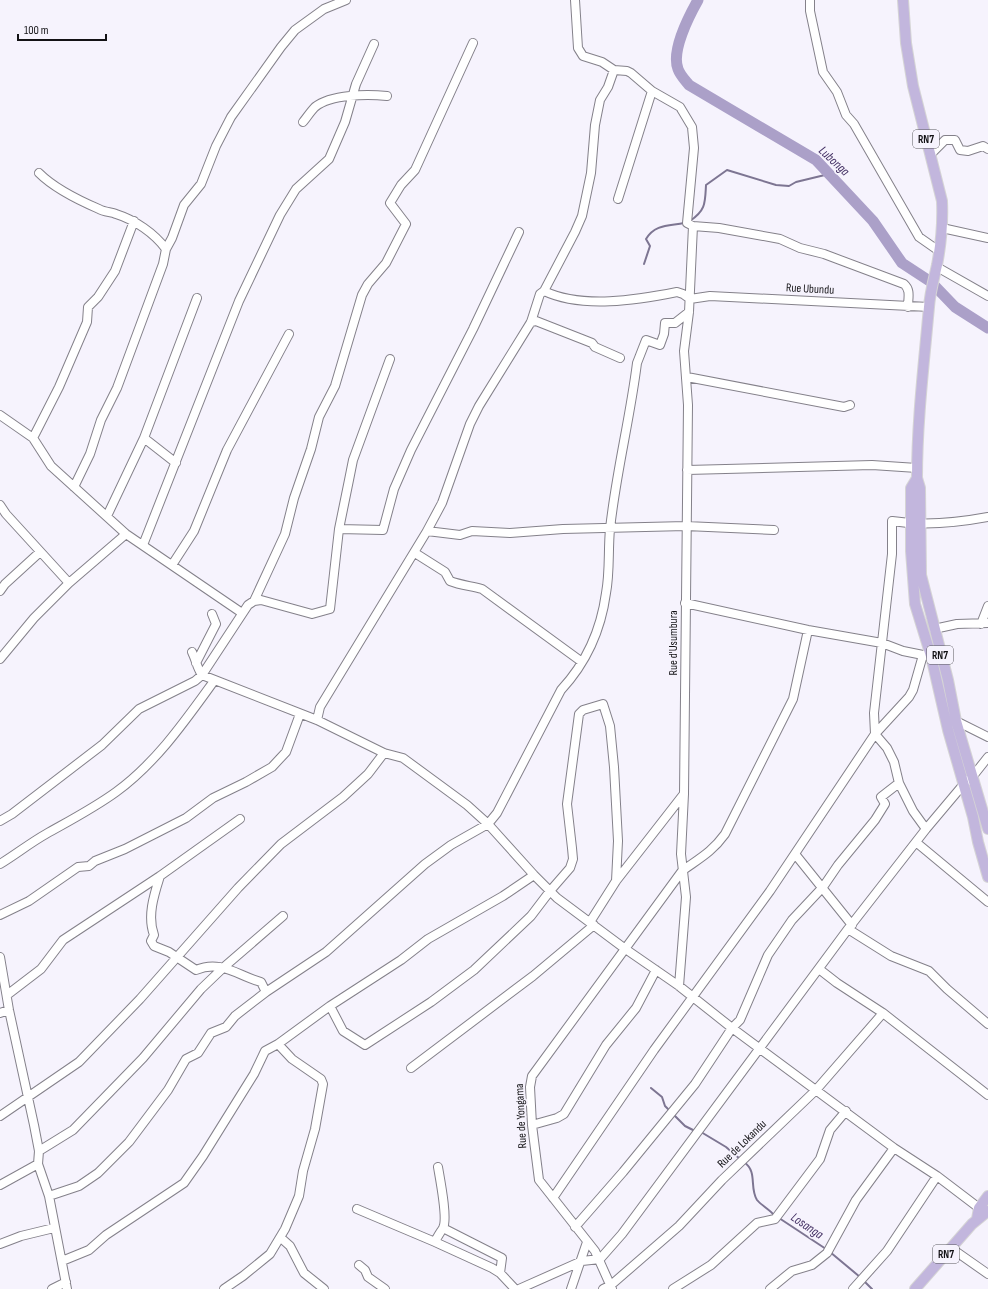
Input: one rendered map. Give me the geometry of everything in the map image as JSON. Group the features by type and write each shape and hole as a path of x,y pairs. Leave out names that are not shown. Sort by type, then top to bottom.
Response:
{"main road":[{"name":"RN7","path":"903,0 909,64 942,201 942,228 937,267 933,278 929,307 917,473 920,488 916,523 915,604 932,656 948,730 963,785 974,817 978,842 988,877"},
{"name":"RN7","path":"916,575 934,629 932,656 948,680 956,721 988,829"},
{"name":"RN7","path":"915,1289 950,1248 985,1212 988,1196"}],"street":[{"path":"74,487 90,454 101,420 117,388 163,264 166,249 172,238 184,205 201,184 216,146 231,117 281,46 295,30 337,2 346,0"},
{"path":"575,0 578,48 583,56 602,62 614,70 627,71 652,91 618,199"},
{"path":"810,0 810,11 821,67 826,79 837,92 846,115 854,124 919,237 939,251"},
{"path":"0,821 12,814 102,745 139,709 202,675 242,613 254,601 285,534 294,498 311,449 319,416 335,386 362,295 368,284 386,263 406,224 390,203 401,185 416,170 473,43"},
{"path":"143,545 239,301 280,215 296,189 329,159 345,122 352,97 374,44"},
{"path":"317,720 320,707 427,531 442,502 470,424 479,406 530,322 540,294 544,291 575,232 582,216 591,174 595,125 600,100 608,86 614,70"},
{"name":"Rue d'Usumbura","path":"652,91 684,110 692,127 694,148 687,223 693,226 690,299 684,351 687,377 687,470 684,794 681,838 682,871 686,897 679,986"},
{"path":"303,122 315,107 328,100 364,94 387,96"},
{"path":"930,155 945,140 955,140 960,150 968,151 983,146 988,149"},
{"path":"39,173 45,180 68,194 95,207 134,221 161,243 166,249"},
{"path":"32,438 59,387 87,322 88,307 98,297 115,271 134,221"},
{"path":"693,226 719,228 780,239 800,248 824,254 904,284 908,287 909,291 908,306"},
{"path":"942,228 988,238"},
{"path":"339,528 383,530 394,489 412,450 473,330 519,232"},
{"path":"937,267 988,296"},
{"path":"544,291 553,296 586,301 616,302 677,292 690,299"},
{"name":"Rue Ubundu","path":"690,299 710,296 929,307"},
{"path":"106,516 144,438 197,298"},
{"path":"49,1196 79,1186 98,1173 128,1142 168,1090 186,1059 198,1054 211,1033 226,1027 235,1016 266,992 332,947 425,864 451,845 488,824 496,813 520,772 561,690 573,677 591,647 600,624 607,592 610,529 637,363 646,340 660,345 664,334 665,323 675,323 689,312"},
{"path":"530,322 536,321 592,343 595,347 620,358"},
{"path":"172,565 194,531 227,450 289,334"},
{"path":"254,601 261,600 312,614 330,609 339,528 353,460 390,359"},
{"path":"687,377 801,400 844,407 850,405"},
{"path":"0,415 32,438 51,466 126,534 242,613"},
{"path":"144,438 176,463"},
{"path":"687,470 872,465 917,473"},
{"path":"0,505 69,583"},
{"path":"926,829 913,811 899,783 894,762 887,748 875,734 874,713 892,554 892,521 916,523 957,522 988,517"},
{"path":"427,531 460,535 472,531 510,534 563,529 686,526 774,530"},
{"path":"0,659 34,618 69,583 126,534"},
{"path":"0,591 5,584 40,552"},
{"path":"415,553 445,572 450,581 461,585 468,585 482,589 582,662"},
{"path":"553,1198 692,997 744,928 875,734 909,697 932,656 903,652 882,643 808,630 685,603"},
{"path":"934,629 957,624 985,624 988,606"},
{"path":"196,663 216,624 212,614"},
{"path":"682,871 705,856 716,846 725,834 793,698 808,630"},
{"path":"192,652 202,675 214,681 317,720 384,753 403,758 467,805 488,824 550,891 624,948 679,986 732,1028 894,1148 937,1176 985,1212"},
{"path":"0,864 44,835 61,827 116,792 160,751 187,719 214,681"},
{"path":"330,1006 344,1031 365,1045 431,1002 474,970 518,930 531,916 570,868 573,860 566,804 579,714 583,710 603,704 610,726 613,760 618,841 616,881"},
{"path":"0,915 29,901 78,867 89,866 95,861 125,849 186,818 212,798 246,782 272,767 286,752 300,714"},
{"path":"956,721 988,737"},
{"path":"0,1116 79,1062 140,999 238,888 281,844 343,797 368,774 384,753"},
{"path":"519,1289 582,1261 600,1259 622,1234 850,927 917,843 926,829 988,757"},
{"path":"575,1226 623,1172 690,1090 732,1028 740,1020 768,955 800,910 823,887 838,865 875,820 885,804 881,798 887,791 899,783"},
{"path":"411,1068 533,976 592,923 616,881 684,794"},
{"path":"7,996 41,969 63,940 160,876 240,819"},
{"path":"917,843 988,902"},
{"path":"795,854 823,887 850,927 891,956 929,971 947,990 988,1024"},
{"name":"Rue de Yongama","path":"609,1288 600,1259 539,1180 532,1125 530,1087 532,1076 624,948 639,931 682,871"},
{"path":"62,1261 89,1250 106,1235 184,1183 204,1156 254,1074 265,1051 278,1044 330,1006 401,960 428,939 503,896 534,875"},
{"path":"160,876 150,924 154,935 151,941 154,946 177,957 196,970 205,966 224,967 245,978 261,982 266,992"},
{"path":"39,1151 73,1130 143,1058 201,989 224,967 284,916"},
{"path":"0,958 9,1010 39,1151 38,1164 49,1196 66,1286 52,1289"},
{"path":"819,969 837,983 883,1013 988,1095"},
{"path":"532,1125 558,1118 564,1114 606,1045 636,1008 656,970"},
{"path":"0,1012 9,1010"},
{"name":"Rue de Lokandu","path":"609,1288 679,1226 722,1180 816,1090 883,1013"},
{"path":"229,1288 270,1254 281,1238 299,1196 303,1170 314,1129 323,1084 321,1079 292,1059 278,1044"},
{"path":"673,1289 711,1265 757,1223 775,1219 820,1159 830,1130 846,1111"},
{"path":"770,1289 792,1271 812,1265 827,1253 852,1206 894,1148"},
{"path":"0,1185 38,1164"},
{"path":"435,1242 443,1228 445,1218 438,1167"},
{"path":"853,1289 887,1251 937,1176"},
{"path":"357,1210 435,1242 500,1273 515,1289"},
{"path":"0,1244 21,1236 54,1228"},
{"path":"443,1228 502,1258 500,1273"},
{"path":"281,1238 290,1246 304,1273 324,1289"},
{"path":"572,1289 588,1242"},
{"path":"950,1248 988,1274"},
{"path":"359,1265 365,1270 368,1277 385,1289"}],"waterway":[{"name":"Lubonga","path":"698,0 682,34 676,62 681,75 689,85 816,160 873,221 902,263 931,282 955,307 988,328"},
{"path":"690,221 702,210 704,206 706,185 727,170 776,185 789,186 796,182 829,174"},
{"path":"644,264 650,246 646,239 650,234 663,226 684,223"},
{"name":"Losanga","path":"651,1088 662,1097 665,1106 670,1111"},
{"name":"Losanga","path":"674,1115 685,1126 695,1131"},
{"name":"Losanga","path":"701,1132 726,1147 740,1159"},
{"name":"Losanga","path":"744,1162 751,1170 757,1200 774,1215"},
{"name":"Losanga","path":"779,1218 826,1249"},
{"name":"Losanga","path":"830,1252 860,1277"},
{"name":"Losanga","path":"864,1281 872,1289"}]}
